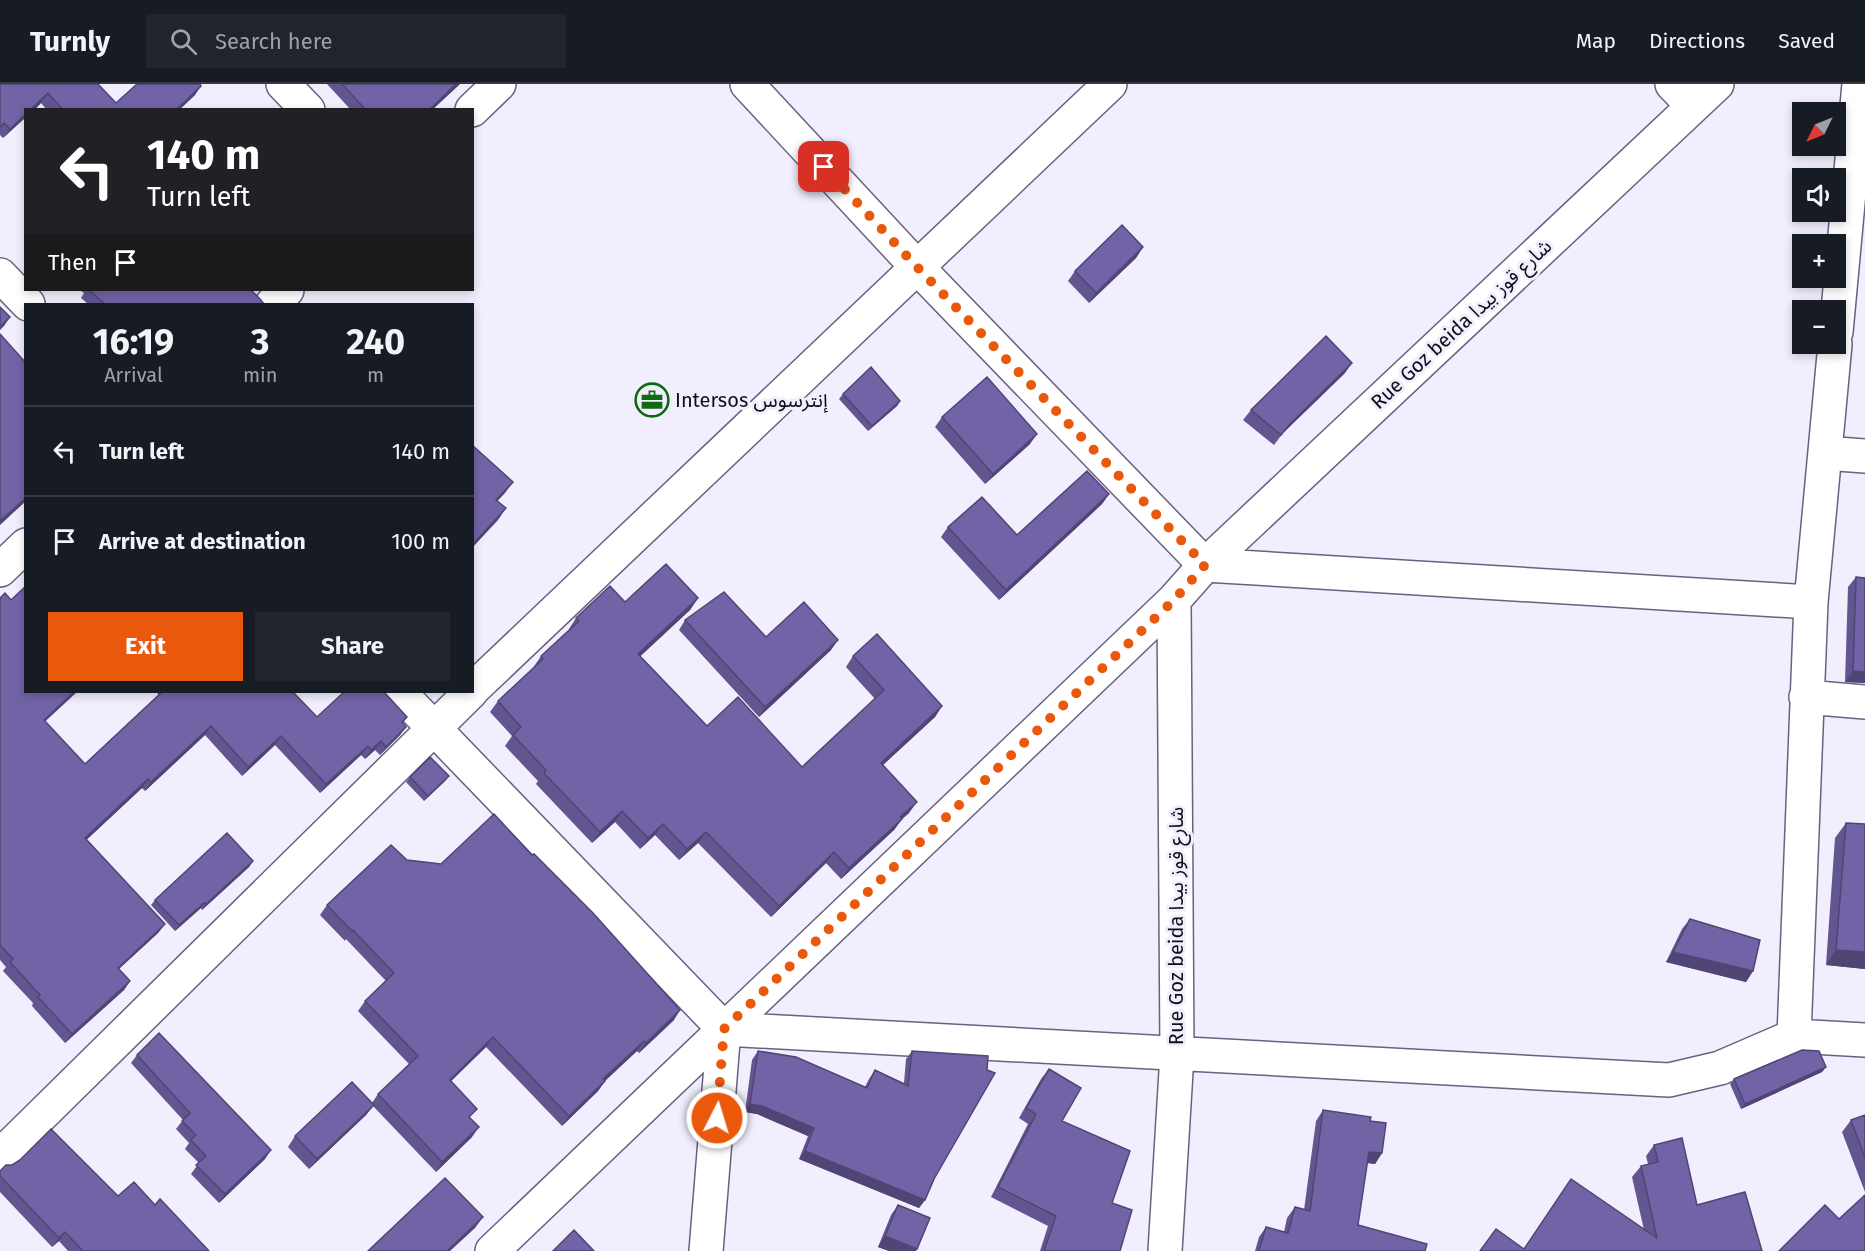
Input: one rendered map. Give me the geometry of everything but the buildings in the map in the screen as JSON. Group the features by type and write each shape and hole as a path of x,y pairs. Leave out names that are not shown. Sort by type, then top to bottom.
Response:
{"street":[{"path":"283,84 306,108"},
{"path":"474,108 499,84"},
{"path":"747,84 917,267 1205,565 1810,602"},
{"path":"474,689 1110,84"},
{"name":"Rue Goz beida شارع قوز بيدا","path":"492,1251 1174,600 1205,565 1683,95 1717,84"},
{"path":"1839,300 1859,84"},
{"path":"0,275 27,303"},
{"path":"273,303 286,291"},
{"path":"1794,1036 1810,602 1834,354"},
{"path":"1825,453 1865,456"},
{"path":"0,570 24,546"},
{"name":"Rue Goz beida شارع قوز بيدا","path":"1165,1251 1177,1055 1174,600"},
{"path":"400,693 724,1029 1669,1080 1720,1068 1794,1036 1865,1040"},
{"path":"0,1156 470,693"},
{"path":"1806,697 1865,702"},
{"path":"706,1251 724,1029"}],"place":[{"name":"Intersos إنترسوس","path":"652,400"}],"route":[{"path":"717,1118 724,1029 1174,600 1205,565 917,267 824,167"}]}
